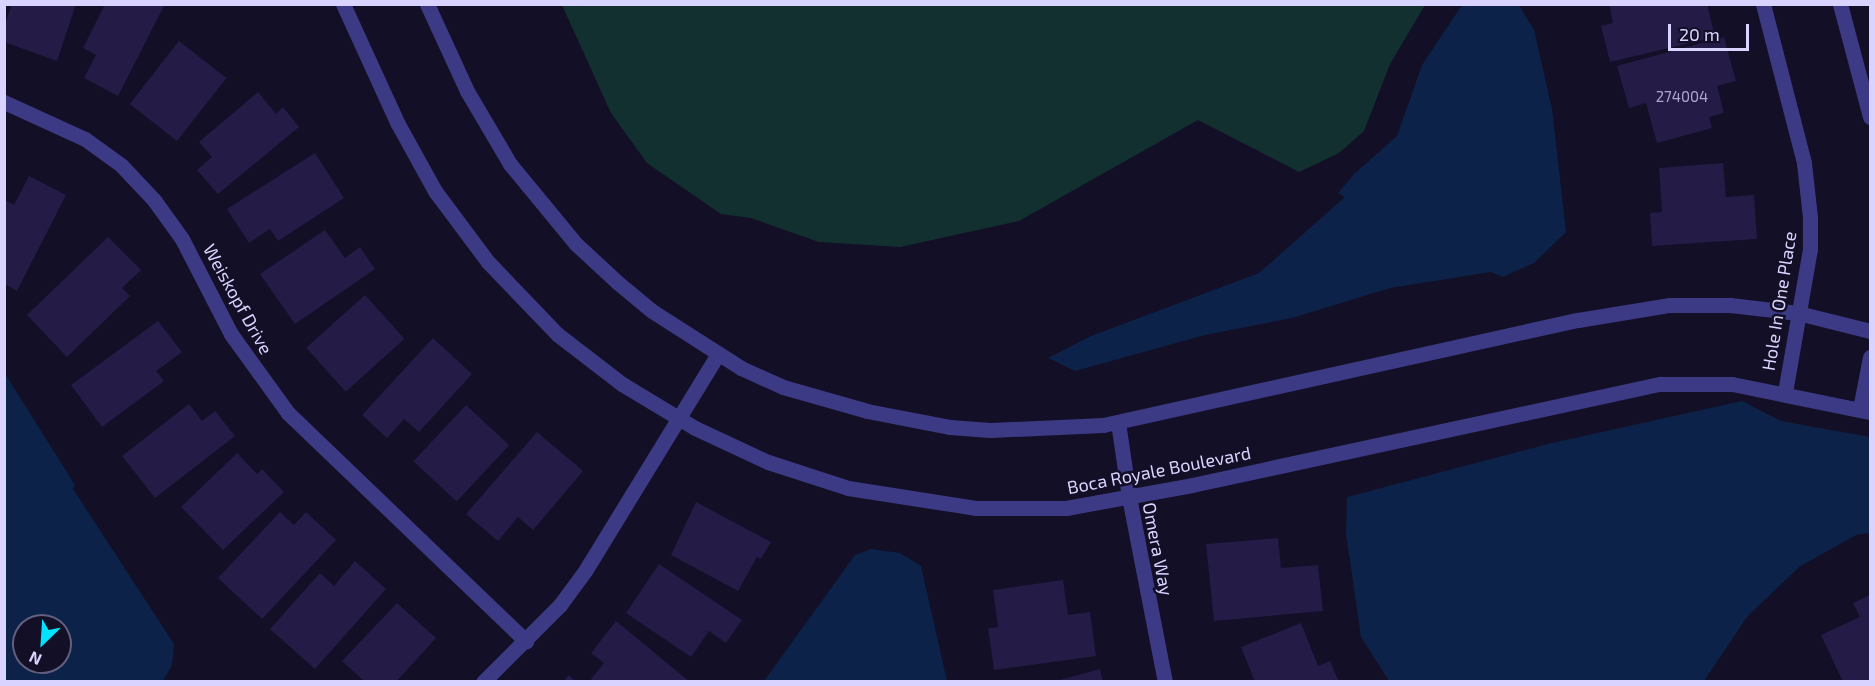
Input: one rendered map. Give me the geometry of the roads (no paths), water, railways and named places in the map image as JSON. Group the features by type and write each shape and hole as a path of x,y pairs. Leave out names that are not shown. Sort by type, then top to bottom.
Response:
{"street":[{"name":"Boca Royale Boulevard","path":"343,4 418,162 456,222 488,262 557,334 622,384 679,419 768,462 878,496 1021,509 1066,508 1129,497 1634,388 1690,382 1785,392 1865,411"},
{"path":"428,4 485,126 539,202 617,282 717,354 783,387 826,400 950,427 1030,431 1118,422 1632,309 1730,305 1798,313 1870,331"},
{"name":"Hole In One Place","path":"1762,4 1806,174 1810,249 1785,392"},
{"path":"1840,4 1870,117"},
{"name":"Weiskopf Drive","path":"4,102 85,139 121,165 154,200 183,239 231,334 288,413 526,641"},
{"path":"483,681 526,641 585,571 717,354"},
{"path":"1865,411 1870,357"},
{"name":"Omera Way","path":"1118,422 1129,497 1165,681"}],"water":[{"path":"1462,5 1519,5 1534,30 1552,109 1566,232 1534,263 1503,277 1491,272 1390,288 1292,318 1205,335 1075,371 1048,358 1091,336 1259,273 1345,197 1338,193 1354,174 1397,136 1422,65"},
{"path":"4,372 75,485 73,489 174,644 172,665 163,681 5,681"},
{"path":"1742,401 1781,421 1870,437 1870,533 1856,535 1799,567 1747,617 1704,681 1389,681 1361,637 1346,534 1347,497 1552,443"},
{"path":"871,549 900,553 921,566 947,681 764,681 855,555"}]}
